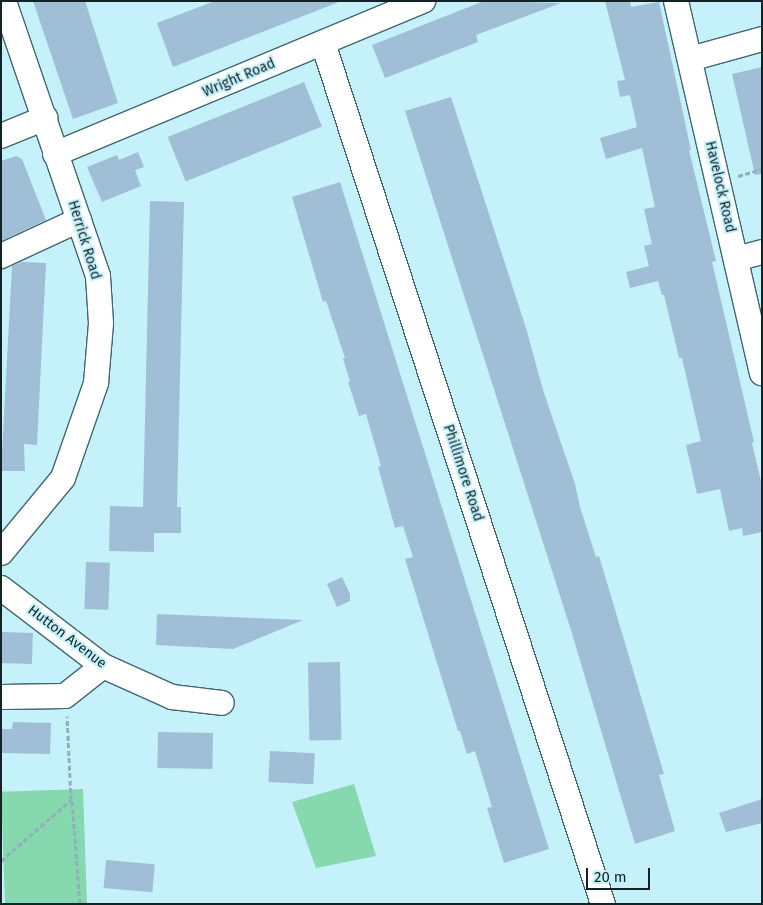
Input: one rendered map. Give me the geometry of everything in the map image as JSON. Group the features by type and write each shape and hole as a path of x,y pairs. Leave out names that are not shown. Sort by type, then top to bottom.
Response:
{"street":[{"name":"Herrick Road","path":"1,552 63,478 96,383 101,323 98,276 4,1"},
{"name":"Wright Road","path":"55,154 423,1"},
{"name":"Havelock Road","path":"676,1 762,373"},
{"path":"690,59 762,40"},
{"name":"Phillimore Road","path":"323,43 603,904"},
{"path":"1,136 45,118"},
{"path":"1,256 79,220"},
{"path":"736,259 762,252"},
{"name":"Hutton Avenue","path":"1,588 103,666 172,697 222,703"},
{"path":"1,696 66,696 103,666"}],"path":[{"path":"66,696 80,904"},
{"path":"1,861 72,800"}],"green space":[{"path":"354,784 376,856 316,868 292,802"},
{"path":"83,789 87,904 5,904 1,792"}],"building":[{"path":"33,1 85,1 118,103 73,119"},
{"path":"215,1 339,2 173,67 157,23"},
{"path":"484,1 561,3 476,35 478,42 385,78 372,45"},
{"path":"605,1 630,1 631,7 659,2 691,150 689,150 716,261 712,262 754,442 752,443 762,486 762,532 743,536 742,528 729,531 720,489 697,494 686,445 701,441 682,358 679,358 664,295 662,295 658,281 630,288 626,272 649,266 644,246 652,244 644,209 655,207 642,148 606,159 600,138 637,127 630,95 620,97 617,81 625,80"},
{"path":"762,67 762,174 755,175 732,74"},
{"path":"304,82 322,127 186,182 168,137"},
{"path":"451,97 526,328 543,390 575,484 580,507 596,557 599,556 664,774 659,775 675,831 635,844 570,627 405,111"},
{"path":"138,152 144,167 135,170 141,186 102,202 87,167 117,155 119,160"},
{"path":"16,156 22,159 46,220 1,241 1,161"},
{"path":"340,182 549,849 504,863 487,808 492,807 475,751 467,754 460,731 458,731 405,559 413,557 403,526 395,528 378,467 381,466 366,414 359,416 348,382 350,381 343,359 345,358 326,301 323,302 292,197"},
{"path":"150,201 184,202 177,507 181,507 181,533 154,533 154,552 109,551 110,506 143,507"},
{"path":"22,262 46,263 37,445 24,444 25,471 1,471 12,266"},
{"path":"86,562 110,563 108,610 84,609"},
{"path":"342,577 350,594 350,601 337,607 327,584"},
{"path":"157,614 303,620 233,649 156,645"},
{"path":"1,632 33,633 32,664 1,663"},
{"path":"340,662 341,740 309,741 308,663"},
{"path":"13,722 51,723 50,754 1,753 1,729 12,729"},
{"path":"158,732 213,733 212,769 157,768"},
{"path":"270,751 315,753 313,784 268,782"},
{"path":"762,799 762,823 726,832 719,813"},
{"path":"106,860 155,864 152,892 104,888"}]}
